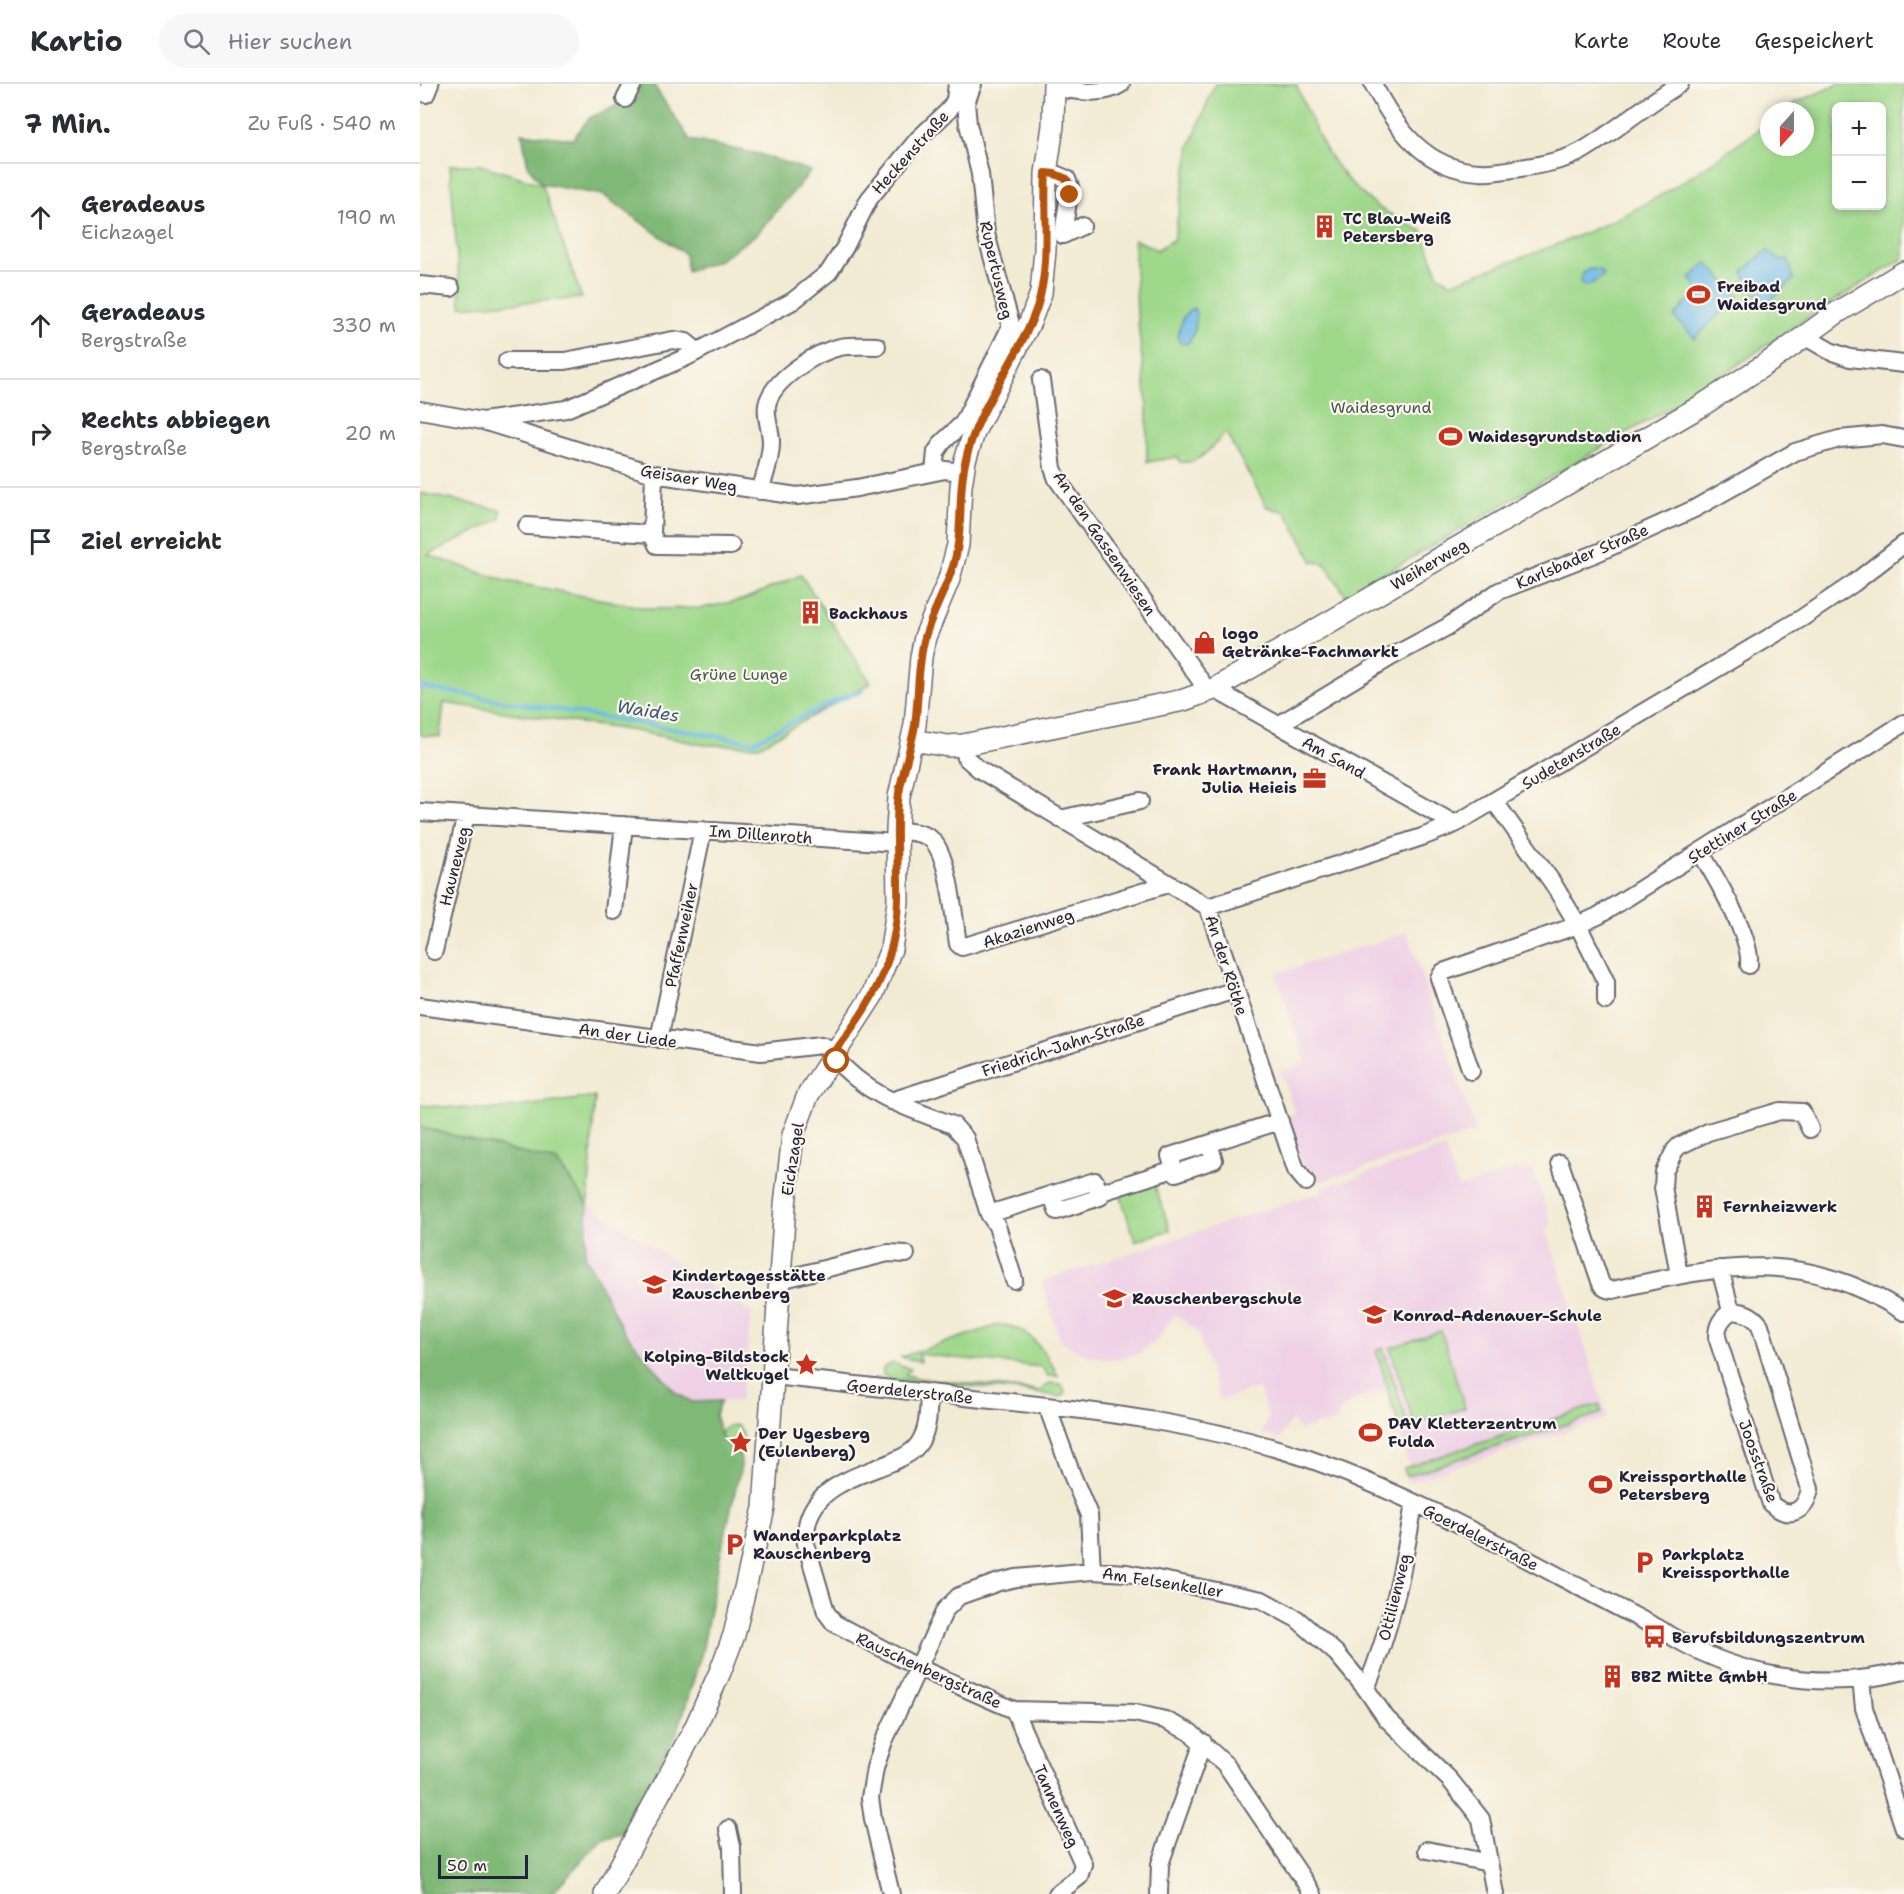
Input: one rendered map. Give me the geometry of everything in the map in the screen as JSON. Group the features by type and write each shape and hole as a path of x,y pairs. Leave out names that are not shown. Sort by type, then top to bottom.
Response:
{"main road":[{"name":"Eichzagel","path":"605,1894 695,1728 734,1635 764,1508 785,1205 793,1135 803,1104 872,996 891,949 898,902 899,797 912,740 925,637 949,579 958,545 963,472 975,430 1030,322 1041,293 1046,250 1046,173 1053,126 1054,86"},
{"name":"Weiherweg","path":"912,740 948,746 963,745 1184,700 1211,690 1701,406 1751,375 1838,312 1904,272"}],"street":[{"name":"Heckenstraße","path":"483,421 566,409 646,376 793,302 829,272 845,247 869,199 918,139 949,110 955,100 957,84"},
{"name":"Rupertusweg","path":"934,472 936,452 963,423 1010,328 986,234 980,174 968,124 966,103 973,84"},
{"path":"1054,86 1096,93 1108,91 1121,84"},
{"path":"1372,84 1388,114 1414,144 1436,160 1449,166 1478,172 1536,165 1568,158 1605,137 1654,100 1680,84"},
{"path":"1046,173 1067,179 1070,187 1064,235 1083,226"},
{"path":"420,285 451,288"},
{"path":"1804,336 1830,351 1850,358 1904,363"},
{"path":"507,361 565,361 673,340 686,342 697,351"},
{"path":"760,491 770,454 771,436 767,410 771,394 793,372 821,353 850,346 877,346"},
{"name":"An den Gassenwiesen","path":"1041,380 1053,468 1057,479 1211,690"},
{"name":"Geisaer Weg","path":"420,410 483,421 654,474 797,496 857,488 945,470 963,472"},
{"name":"Karlsbader Straße","path":"1278,725 1391,657 1447,627 1499,591 1597,553 1694,509 1795,452 1839,439 1882,435 1904,439"},
{"path":"654,474 652,534 657,545 731,546"},
{"path":"526,525 652,534"},
{"name":"Sudetenstraße","path":"1208,907 1422,837 1455,824 1802,618 1854,583 1904,544"},
{"name":"Am Sand","path":"1211,690 1455,824"},
{"name":"Stettiner Straße","path":"1471,1071 1440,981 1440,974 1598,916 1904,723"},
{"name":"An der Röthe","path":"963,745 966,758 972,764 1208,907 1296,1170 1306,1182"},
{"path":"1060,819 1140,801"},
{"path":"1495,802 1552,882 1578,925 1605,982 1606,1002"},
{"name":"Im Dillenroth","path":"420,812 703,830 897,836"},
{"name":"Hauneweg","path":"434,951 466,815"},
{"path":"614,911 624,825"},
{"name":"Pfaffenweiher","path":"659,1039 703,830"},
{"name":"Akazienweg","path":"897,836 925,836 933,841 949,879 958,945 962,947 1168,884"},
{"path":"1701,853 1739,926 1750,956 1749,965"},
{"name":"Friedrich-Jahn-Straße","path":"891,1101 1235,990"},
{"name":"An der Liede","path":"420,1006 761,1052 821,1045 834,1053"},
{"path":"834,1053 862,1085 891,1101 953,1125 960,1131 965,1138 989,1214 997,1226 1014,1280"},
{"path":"1679,1275 1663,1187 1664,1172 1675,1150 1708,1132 1780,1111 1802,1112 1810,1129"},
{"path":"989,1214 1095,1180 1099,1193 1174,1169 1170,1156 1280,1121"},
{"path":"1560,1163 1602,1285 1607,1289 1613,1290 1679,1275 1763,1266 1799,1269 1848,1284 1885,1300 1904,1312"},
{"path":"780,1280 888,1252 906,1254"},
{"path":"1720,1269 1731,1311"},
{"name":"Joosstraße","path":"1731,1311 1753,1316 1760,1325 1810,1489 1808,1500 1801,1509 1792,1512 1781,1512 1771,1504 1717,1337 1717,1326 1731,1311"},
{"name":"Goerdelerstraße","path":"774,1376 1047,1406 1147,1420 1223,1435 1347,1473 1414,1503 1727,1663 1796,1679 1828,1681 1861,1679 1904,1671"},
{"name":"Rauschenbergstraße","path":"928,1393 926,1429 918,1445 907,1455 830,1489 814,1507 805,1533 806,1544 822,1601 834,1623 919,1668 1014,1710 1135,1713 1165,1720 1190,1732 1226,1765 1313,1894"},
{"path":"1047,1406 1089,1515 1092,1571"},
{"name":"Ottilienweg","path":"1366,1689 1392,1618 1414,1503"},
{"name":"Am Felsenkeller","path":"891,1894 876,1839 870,1798 874,1768 884,1740 945,1610 959,1596 983,1586 1016,1578 1092,1571 1127,1573 1262,1600 1297,1619 1337,1654 1386,1718 1450,1780 1481,1819 1495,1894"},
{"path":"1861,1679 1864,1708 1904,1828"},
{"name":"Tannenweg","path":"1014,1710 1083,1864 1079,1877 1057,1894"},
{"path":"1159,1894 1161,1864 1203,1742"},
{"path":"728,1828 732,1847 733,1894"},
{"path":"1427,1850 1489,1863"}],"shaded area":[{"path":"1407,932 1476,1132 1319,1182 1316,1172 1304,1168 1287,1116 1295,1114 1281,1072 1306,1063 1276,974"},
{"name":"Konrad-Adenauer-Schule","path":"1445,1148 1458,1188 1515,1169 1534,1171 1552,1225 1546,1228 1608,1418 1408,1482 1404,1468 1409,1465 1385,1390 1354,1399 1339,1414 1338,1420 1321,1426 1319,1424 1299,1431 1292,1419 1279,1439 1262,1433 1268,1416 1259,1388 1220,1400 1199,1337 1202,1336 1179,1317 1174,1315 1157,1340 1140,1353 1117,1359 1086,1355 1059,1338 1042,1281 1322,1192 1321,1188"},
{"name":"Kindertagesstätte Rauschenberg","path":"588,1204 752,1313 740,1401 692,1402 676,1393 623,1330 585,1255"}],"green space":[{"path":"637,84 653,84 690,140 759,154 811,171 757,234 718,261 687,271 685,254 603,195 542,184 528,167 522,133 573,139 589,118 614,107 635,89"},
{"name":"Waidesgrund","path":"1215,84 1296,84 1319,136 1337,166 1361,193 1377,206 1422,231 1438,275 1451,283 1556,245 1638,208 1714,161 1760,128 1760,156 1814,156 1814,102 1797,102 1839,84 1904,84 1904,258 1805,319 1680,402 1346,596 1324,563 1313,562 1286,512 1267,507 1226,433 1206,453 1194,461 1180,462 1177,457 1147,462 1147,403 1137,314 1134,239 1157,250 1174,239 1190,146"},
{"path":"450,165 480,165 542,184 582,298 461,307"},
{"name":"Grüne Lunge","path":"420,493 501,510 500,519 428,555 506,581 651,609 702,608 742,600 801,575 871,683 759,746 704,745 635,731 444,703 440,737 420,735"},
{"path":"595,1097 588,1204 557,1162 420,1127 420,1105 491,1110"},
{"path":"420,1127 557,1162 588,1204 585,1255 623,1330 676,1393 692,1402 721,1401 715,1415 722,1438 740,1453 741,1466 719,1561 702,1652 678,1731 622,1834 602,1839 551,1894 420,1894"},
{"path":"1153,1180 1170,1230 1135,1241 1119,1191"},
{"path":"998,1325 1009,1326 1027,1334 1042,1349 1058,1376 1048,1376 1042,1367 918,1354 921,1362 901,1357"},
{"path":"1441,1331 1465,1408 1414,1424 1390,1348"},
{"path":"1383,1348 1409,1427 1400,1429 1376,1350"},
{"path":"892,1363 911,1369 905,1374 917,1378 1040,1391 1049,1383 1060,1384 1065,1393 1061,1397 1023,1391 889,1379 883,1375 883,1368"},
{"path":"1599,1404 1602,1413 1406,1476 1404,1468"},
{"path":"735,1425 742,1433 740,1453 722,1438 720,1433 728,1426"}],"water":[{"path":"1767,250 1781,261 1788,259 1794,279 1766,304 1749,286 1743,272"},
{"path":"1707,263 1739,296 1695,338 1674,317 1696,292 1696,286 1690,278"},
{"path":"1590,269 1600,270 1604,275 1585,286 1581,283 1580,278"},
{"path":"1194,308 1196,322 1194,332 1187,344 1180,343 1177,337 1182,320"}],"waterway":[{"name":"Waides","path":"420,687 753,742 832,702 862,691"}],"place":[{"name":"TC Blau-Weiß Petersberg","path":"1325,227"},
{"name":"Freibad Waidesgrund","path":"1699,295"},
{"name":"Waidesgrundstadion","path":"1450,436"},
{"name":"Backhaus","path":"811,613"},
{"name":"logo Getränke-Fachmarkt","path":"1204,642"},
{"name":"Frank Hartmann, Julia Heieis","path":"1315,778"},
{"name":"Fernheizwerk","path":"1705,1206"},
{"name":"Kindertagesstätte Rauschenberg","path":"654,1284"},
{"name":"Rauschenbergschule","path":"1114,1298"},
{"name":"Konrad-Adenauer-Schule","path":"1375,1315"},
{"name":"Kolping-Bildstock Weltkugel","path":"807,1365"},
{"name":"DAV Kletterzentrum Fulda","path":"1370,1432"},
{"name":"Der Ugesberg (Eulenberg)","path":"740,1442"},
{"name":"Kreissporthalle Petersberg","path":"1601,1485"},
{"name":"Wanderparkplatz Rauschenberg","path":"735,1544"},
{"name":"Parkplatz Kreissporthalle","path":"1644,1563"},
{"name":"Berufsbildungszentrum","path":"1654,1637"},
{"name":"BBZ Mitte GmbH","path":"1613,1676"}],"route":[{"path":"837,1061 832,1056 865,1009 877,987 894,937 898,902 899,797 915,725 921,657 925,637 956,558 961,486 969,448 975,430 1030,322 1041,293 1046,250 1046,173 1067,179 1070,195"}]}
